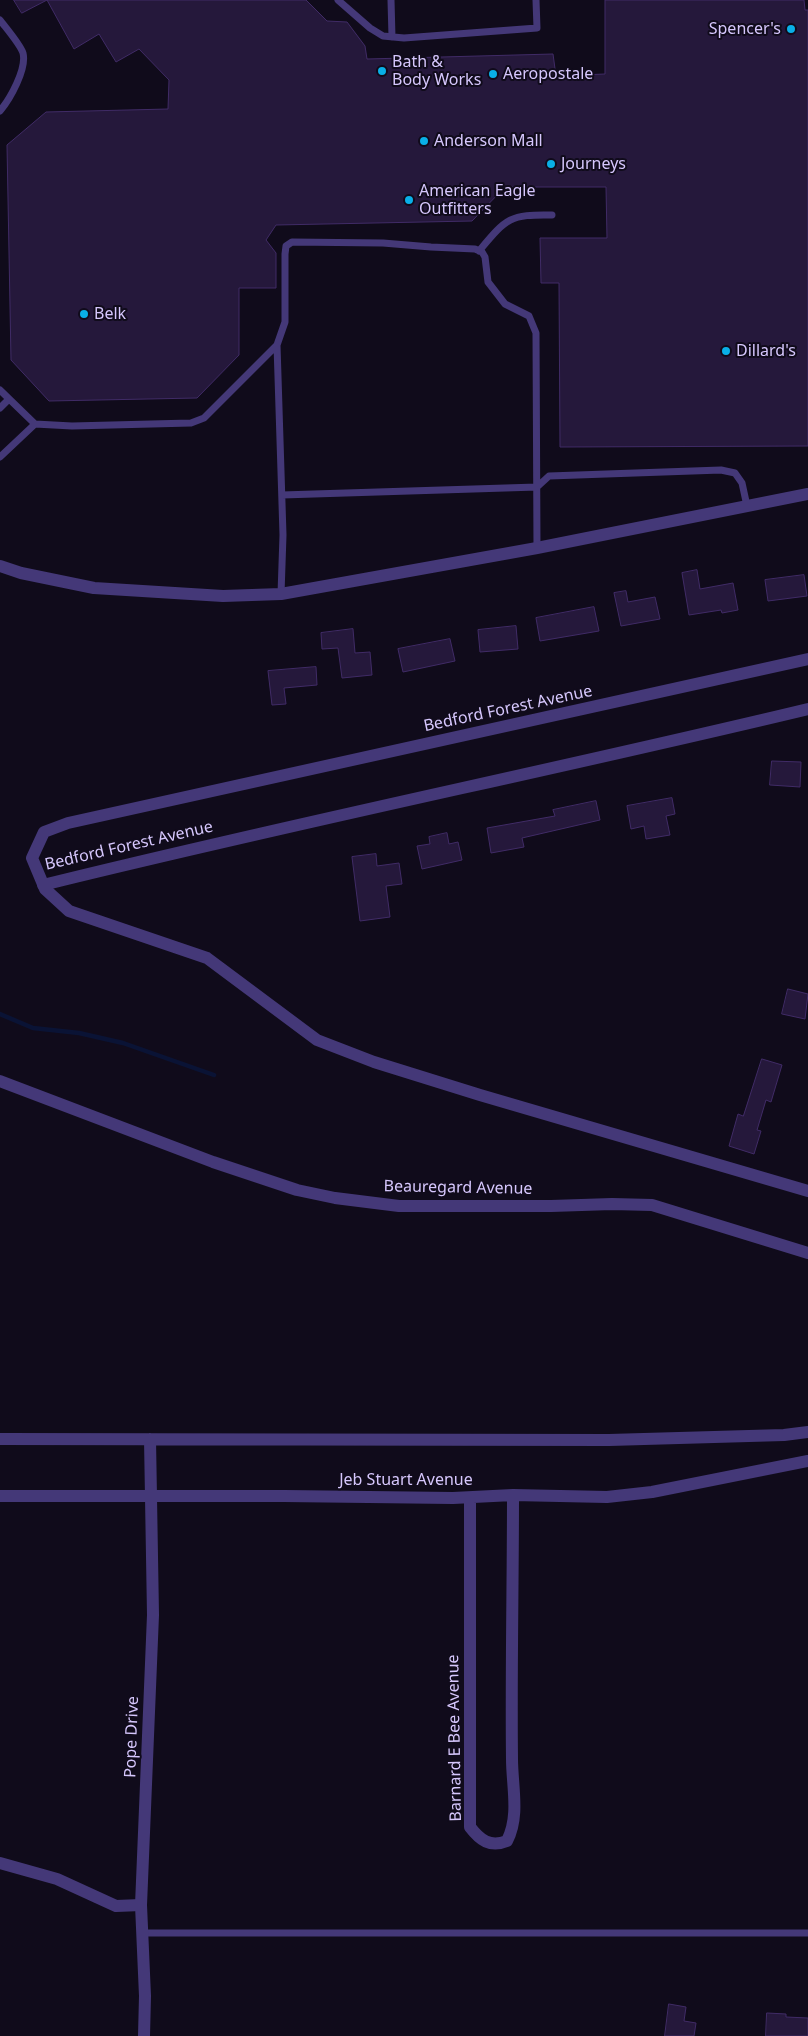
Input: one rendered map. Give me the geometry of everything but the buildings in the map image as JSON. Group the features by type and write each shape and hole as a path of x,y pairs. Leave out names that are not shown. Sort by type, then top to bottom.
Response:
{"street":[{"path":"0,566 21,573 94,588 223,596 281,594 537,548 808,494"},
{"name":"Bedford Forest Avenue","path":"808,659 68,823 44,832 32,858 43,886 183,850 625,753 808,709"},
{"path":"43,886 69,911 207,958 325,1044 374,1062 480,1095 808,1191"},
{"name":"Beauregard Avenue","path":"0,1081 213,1162 297,1190 398,1206 652,1205 808,1253"},
{"path":"0,1439 609,1440 784,1435 808,1432"},
{"name":"Pope Drive","path":"144,2036 145,1996 141,1905 153,1615 150,1439"},
{"name":"Jeb Stuart Avenue","path":"0,1496 607,1497 652,1492 808,1461"},
{"name":"Barnard E Bee Avenue","path":"470,1498 470,1826 479,1839 490,1844 499,1845 507,1842 512,1832 515,1814 512,1760 513,1496"},
{"path":"0,1863 57,1879 116,1906 141,1905"}],"lane":[{"path":"338,0 370,28 383,36 404,38 537,28 536,0"},
{"path":"350,0 350,10"},
{"path":"391,0 392,37"},
{"path":"0,20 23,52 23,66 9,100 0,111"},
{"path":"479,251 498,229 509,220 528,214 552,215"},
{"path":"281,594 282,495 277,346 285,322 286,246 292,242 383,243 431,247 468,247 479,251 486,257 488,282 505,304 529,316 536,333 537,548"},
{"path":"0,390 35,424 72,426 191,423 204,418 277,346"},
{"path":"0,408 9,399"},
{"path":"0,457 35,424"},
{"path":"282,495 537,487 549,476 722,470 735,473 742,483 747,506"},
{"path":"142,1933 808,1933"}],"waterway":[{"path":"0,1014 33,1028 79,1033 123,1043 214,1075"}],"place":[{"name":"Spencer's","path":"791,29"},
{"name":"Bath & Body Works","path":"382,71"},
{"name":"Aeropostale","path":"493,74"},
{"name":"Anderson Mall","path":"424,141"},
{"name":"Journeys","path":"551,164"},
{"name":"American Eagle Outfitters","path":"409,200"},
{"name":"Belk","path":"84,314"},
{"name":"Dillard's","path":"726,351"}]}
